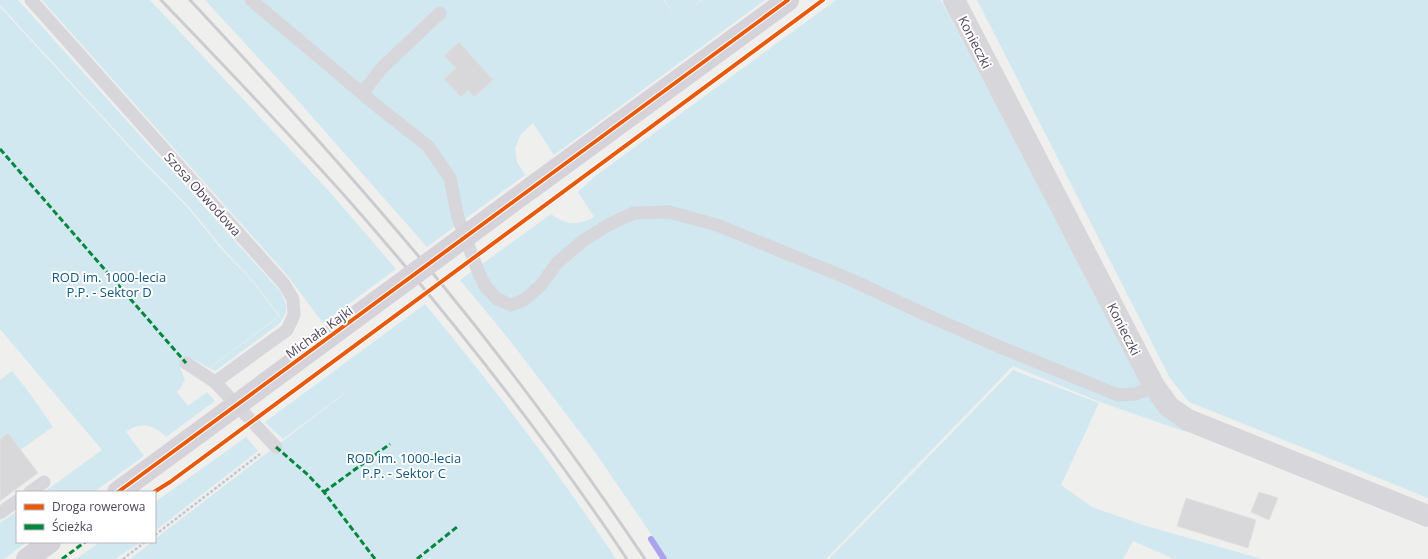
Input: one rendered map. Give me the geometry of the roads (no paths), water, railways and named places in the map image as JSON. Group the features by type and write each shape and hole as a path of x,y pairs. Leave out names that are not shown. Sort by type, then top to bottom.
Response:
{"street":[{"name":"Michała Kajki","path":"119,491 788,0"},
{"name":"Konieczki","path":"954,0 1154,386 1169,407 1188,420 1428,516"},
{"path":"27,559 49,543"}],"lane":[{"name":"Szosa Obwodowa","path":"31,0 284,284 293,299 294,316 286,330 215,382"},
{"path":"251,0 428,146 450,178 458,218 485,286 498,299 511,305 524,300 541,285 557,263 584,240 610,224 634,213 668,212 724,227 847,278 1000,347 1118,394 1136,394 1154,386"},
{"path":"362,93 383,67 440,13"},
{"path":"186,363 215,382 274,446"},
{"path":"31,491 44,482"},
{"path":"0,513 16,502"}],"waterway":[{"path":"651,539 664,559"}],"railway":[{"path":"161,0 328,177 460,332 529,421 627,559"},
{"path":"190,0 317,139 440,282 494,349 546,418 645,559"}],"park label":[{"name":"ROD im. 1000-lecia P.P. - Sektor D","path":"109,284"},
{"name":"ROD im. 1000-lecia P.P. - Sektor C","path":"404,466"}]}
